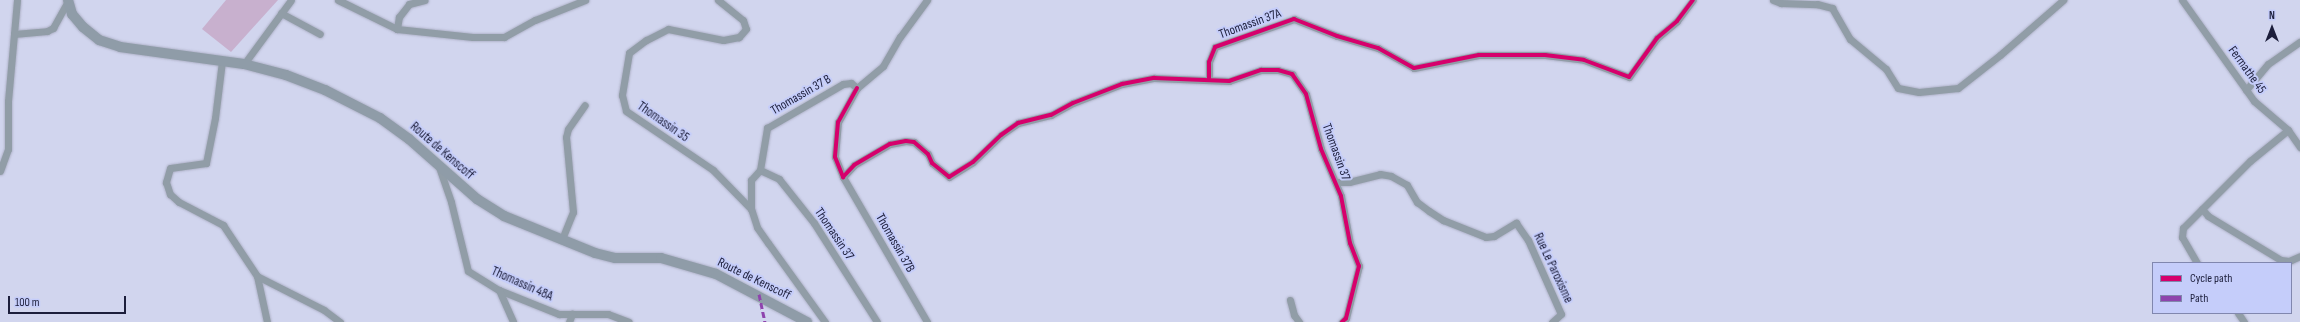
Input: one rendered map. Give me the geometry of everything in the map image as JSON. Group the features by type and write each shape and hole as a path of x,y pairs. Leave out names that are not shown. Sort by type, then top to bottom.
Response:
{"main road":[{"name":"Route de Kenscoff","path":"68,1 72,14 83,28 99,40 120,47 244,64 286,76 324,90 373,115 409,139 477,199 504,216 595,253 615,258 661,258 716,274 807,322"}],"street":[{"path":"0,171 8,148 8,101 17,0"},
{"path":"244,64 291,0"},
{"path":"338,0 397,29 473,37 504,37 535,20 585,0"},
{"path":"397,29 399,17 409,4 424,0"},
{"name":"Thomassin 35","path":"718,0 743,20 746,29 739,37 723,40 668,29 646,40 629,53 622,95 626,111 713,170 751,209"},
{"path":"927,0 900,36 883,66 857,88 838,122 835,157 842,177 854,165 890,144 906,141 914,142 928,154 932,164 948,177 967,166 1018,123 1051,115 1073,103 1122,84 1154,78 1209,78"},
{"name":"Thomassin 37A","path":"1209,78 1209,62 1215,47 1294,19 1337,36 1378,48 1414,68 1479,55 1546,55 1584,60 1628,77 1657,38 1678,21 1693,0"},
{"path":"1772,0 1782,3 1817,4 1832,8 1850,39 1886,69 1898,88 1918,92 1958,88 2000,55 2063,0"},
{"name":"Fermathe 45","path":"2182,0 2254,101 2288,130 2300,147"},
{"path":"14,34 47,31 53,28 68,1"},
{"path":"282,13 320,34"},
{"path":"2246,90 2268,64 2300,42"},
{"path":"222,61 215,118 206,163 170,168 166,182 170,194 179,202 223,225 257,276 267,322"},
{"name":"Thomassin 37","path":"1209,78 1229,81 1261,70 1278,70 1292,74 1306,94 1321,148 1336,182 1347,216 1350,243 1359,266 1346,318 1342,322"},
{"name":"Thomassin 37 B","path":"825,322 757,227 751,209 751,180 760,170 767,128 843,84 851,83 857,88"},
{"path":"0,102 8,101"},
{"path":"562,239 573,212 566,137 568,129 585,105"},
{"path":"2196,262 2182,237 2183,228 2250,161 2288,130"},
{"name":"Thomassin 48A","path":"438,164 451,202 468,271 499,290 559,314 608,314 629,322"},
{"name":"Thomassin 37","path":"760,170 779,179 814,223 877,322"},
{"name":"Rue Le Paroxisme","path":"1336,182 1349,182 1380,174 1391,176 1407,185 1417,202 1429,212 1443,220 1486,237 1494,236 1516,223 1531,246 1561,314 1552,322"},
{"name":"Thomassin 37B","path":"842,177 927,322"},
{"path":"2202,209 2208,216 2281,260 2289,261 2300,256"},
{"path":"257,276 324,310 340,322"},
{"path":"499,290 513,322"},
{"path":"1290,300 1294,315 1299,322"},
{"path":"569,322 572,314"}],"shaded area":[{"path":"226,0 278,0 231,52 202,29"}],"marked path":[{"path":"759,294 765,322"}],"cycle path":[{"path":"1209,78 1209,62 1215,47 1294,19 1337,36 1378,48 1414,68 1479,55 1545,55 1584,60 1629,77 1657,38 1677,21 1693,0"},
{"path":"857,88 838,122 835,157 843,177 854,165 890,144 906,141 914,142 928,154 932,163 949,177 973,162 1001,135 1018,123 1051,115 1073,103 1122,84 1154,78 1229,81 1261,70 1278,70 1292,74 1306,94 1321,149 1341,196 1350,243 1359,266 1346,318 1342,322"}]}
